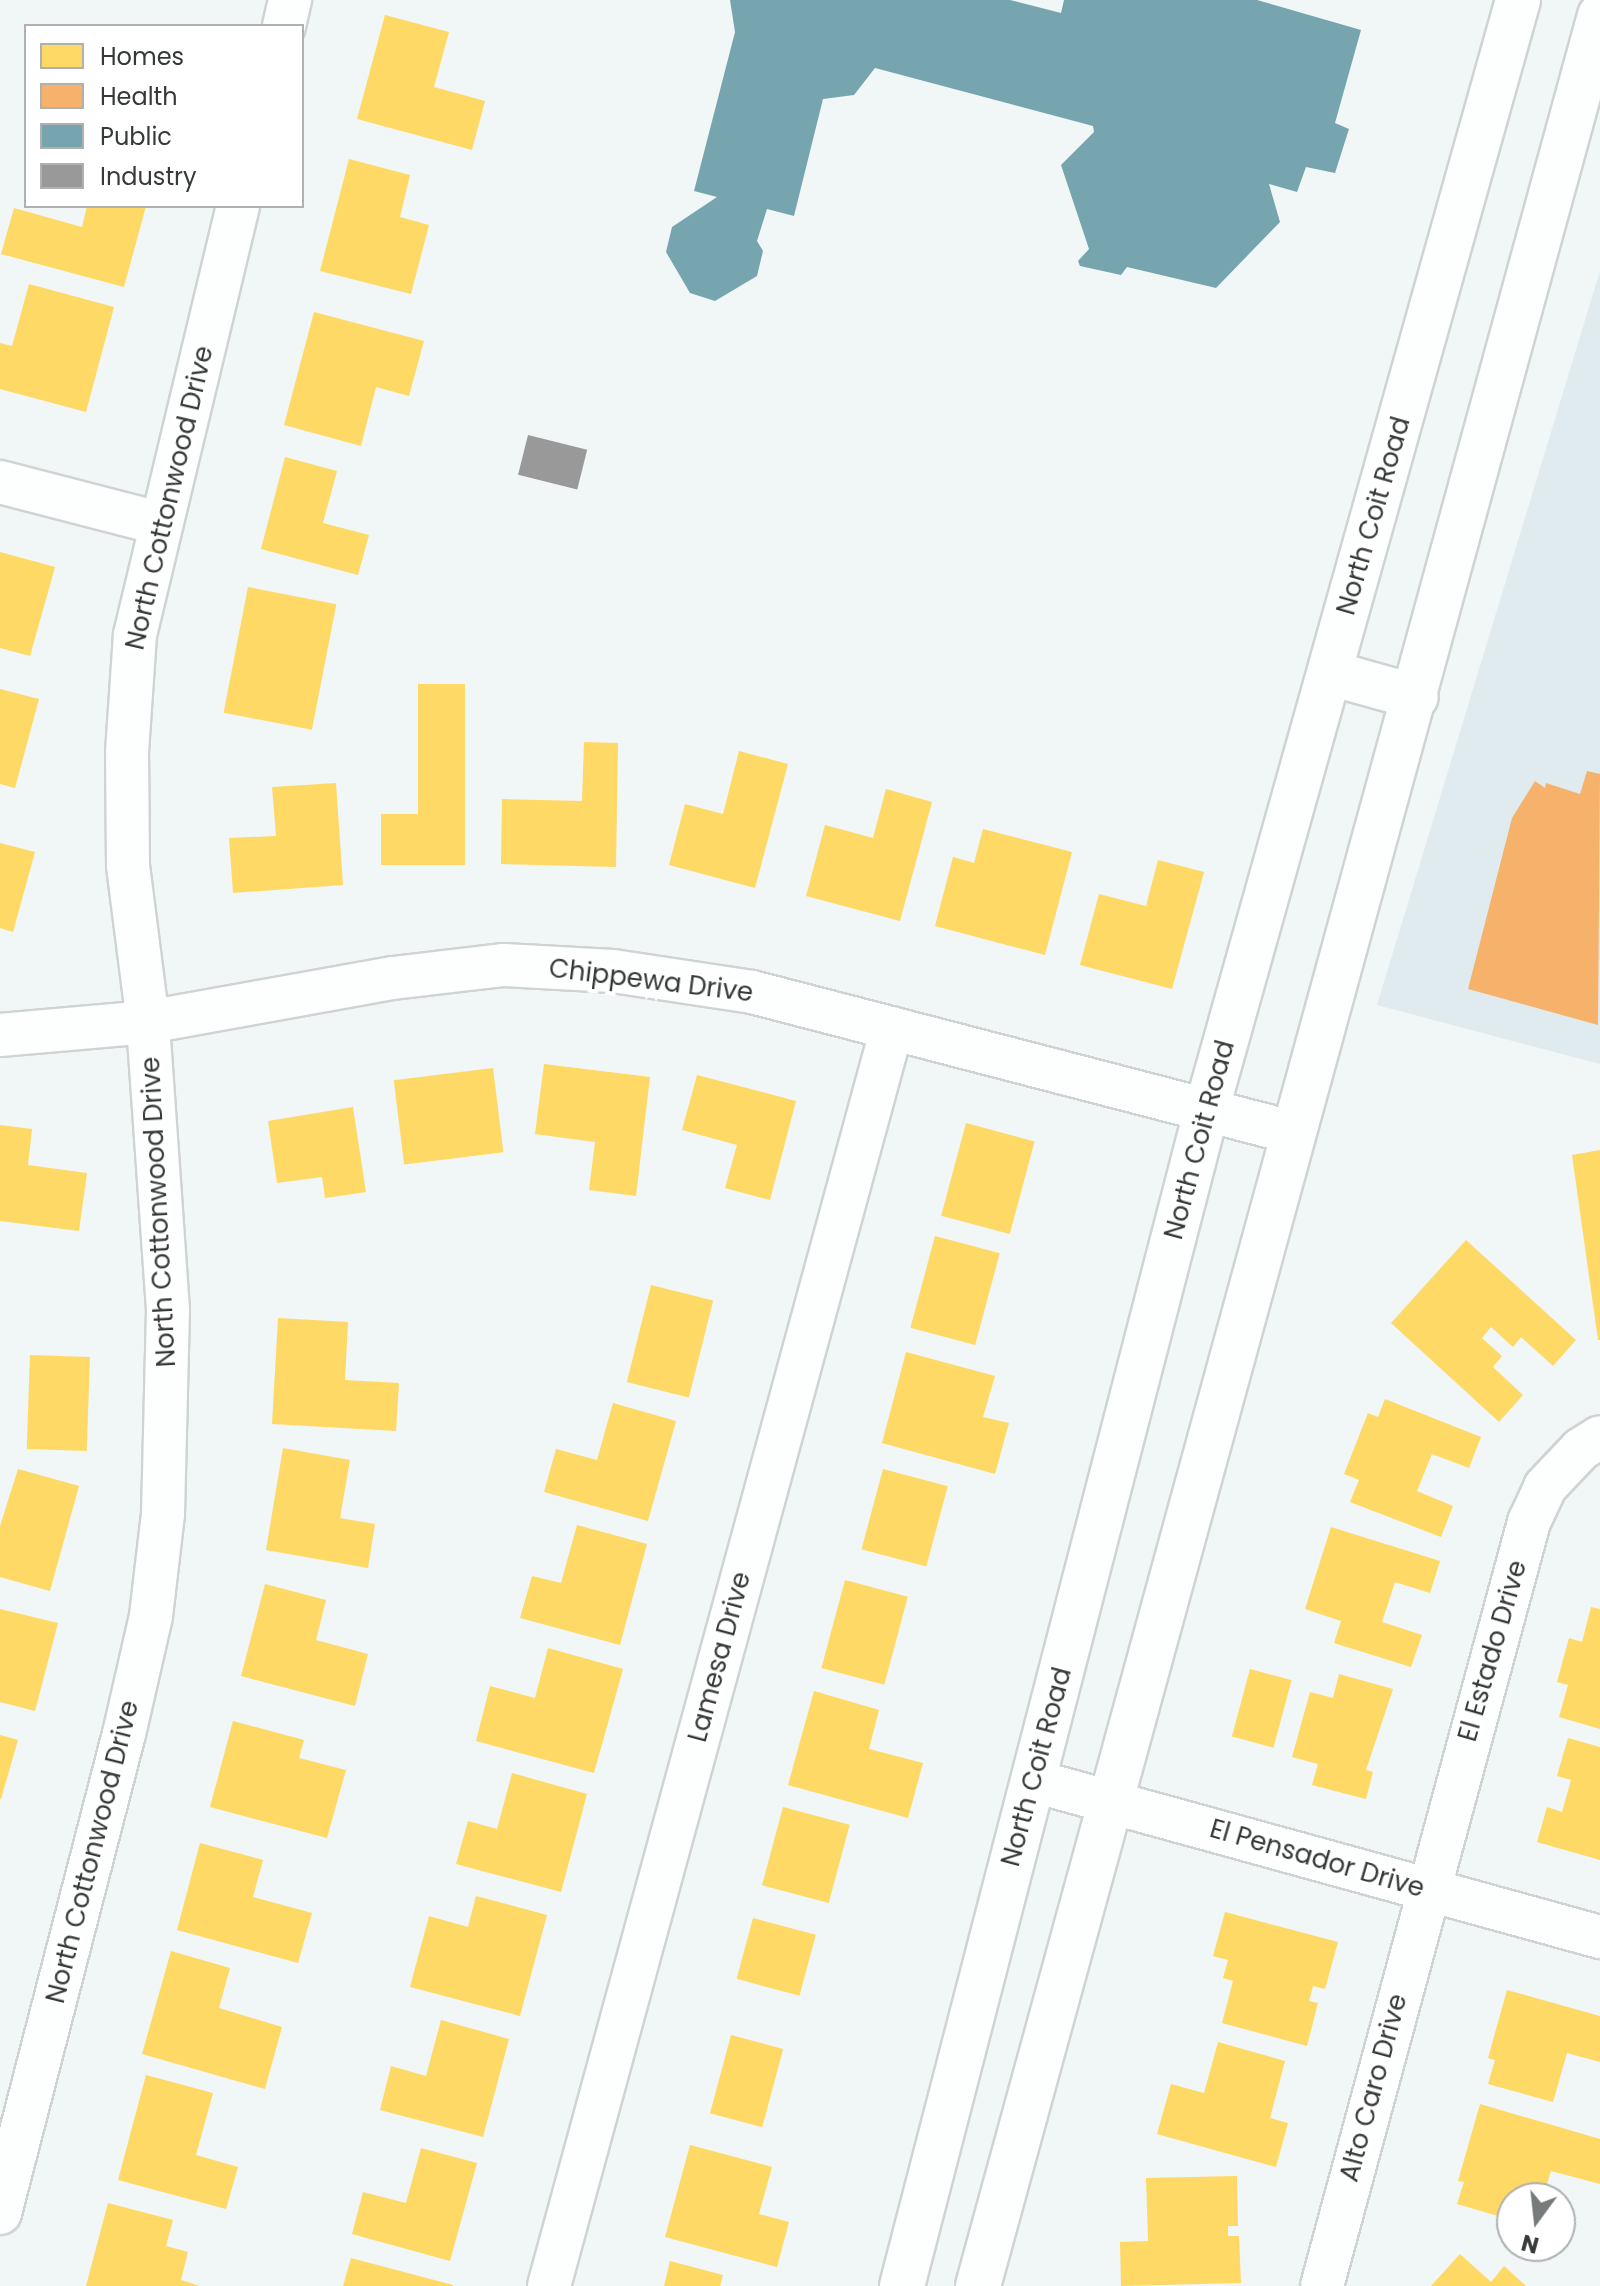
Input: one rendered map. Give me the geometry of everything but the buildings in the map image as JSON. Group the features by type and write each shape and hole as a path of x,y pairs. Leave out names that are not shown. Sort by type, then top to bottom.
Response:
{"main road":[{"name":"North Coit Road","path":"902,2286 1207,1108 1518,0"},
{"path":"978,2286 1291,1132 1416,697 1600,16"},
{"path":"1330,673 1416,697"}],"street":[{"path":"284,24 290,0"},
{"name":"North Cottonwood Drive","path":"2,2199 124,1734 151,1616 160,1543 168,1415 168,1310 148,1022 128,865 127,752 135,635 159,523 238,208"},
{"path":"0,482 159,523"},
{"name":"Chippewa Drive","path":"0,1035 148,1022 393,978 504,965 613,971 752,992 1291,1132"},
{"name":"Lamesa Drive","path":"549,2286 892,1028"},
{"name":"El Estado Drive","path":"1426,1890 1529,1522 1545,1487 1581,1449 1600,1437"},
{"name":"El Pensador Drive","path":"1034,1781 1600,1937"},
{"name":"Alto Caro Drive","path":"1322,2286 1426,1890"}],"shaded area":[{"path":"1600,271 1600,1064 1377,1005"}]}
